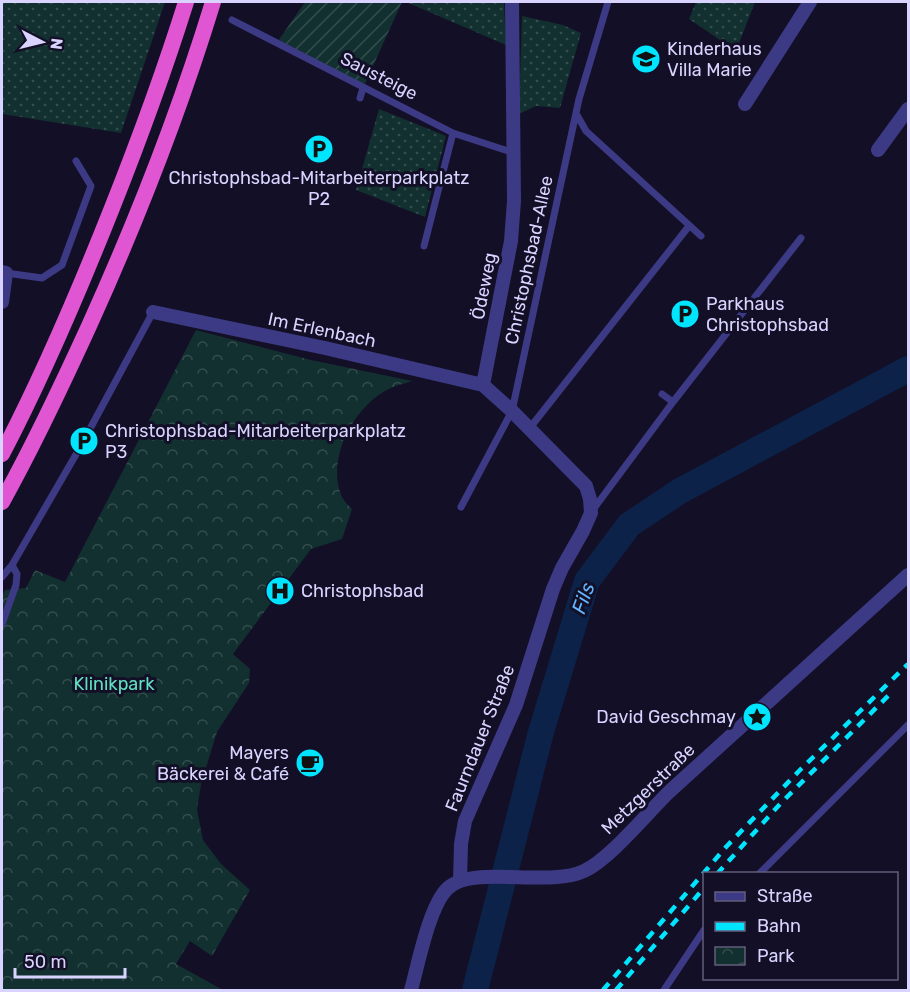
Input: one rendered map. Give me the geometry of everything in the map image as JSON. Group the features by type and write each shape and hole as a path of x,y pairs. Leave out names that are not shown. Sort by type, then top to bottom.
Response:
{"highway":[{"path":"2,453 29,402 92,258 138,142 186,2"},
{"path":"2,502 51,408 116,265 165,147 213,2"}],"street":[{"name":"Ödeweg","path":"483,385 511,241 515,154 512,2"},
{"path":"745,104 810,2"},
{"path":"878,150 909,109"},
{"path":"2,302 4,272"},
{"name":"Im Erlenbach","path":"153,312 320,347 483,385"},
{"path":"483,385 512,411 585,486 590,499 591,513"},
{"name":"Faurndauer Straße","path":"460,881 461,844 465,821 516,705 553,589 591,513"},
{"name":"Metzgerstraße","path":"460,881 483,877 565,878 586,871 909,575"},
{"path":"411,990 436,907 448,888 460,881"}],"lane":[{"name":"Christophsbad-Allee","path":"461,507 512,411 579,99 608,2"},
{"name":"Sausteige","path":"232,20 453,134 515,154"},
{"path":"360,98 363,88"},
{"path":"577,115 586,131 700,236"},
{"path":"424,246 453,134"},
{"path":"4,272 42,278 62,266 92,186 76,161"},
{"path":"529,429 689,226"},
{"path":"591,513 673,402 801,238"},
{"path":"2,577 12,565 78,451 153,312"},
{"path":"662,394 673,402"},
{"path":"2,624 16,585 17,574 12,565"},
{"path":"760,872 909,725"},
{"path":"664,990 703,933"}],"green space":[{"path":"2,2 165,2 121,133 2,114"},
{"path":"305,2 402,2 363,88 276,44"},
{"path":"406,2 504,2 506,45"},
{"path":"696,2 755,2 736,51 689,19"},
{"path":"522,16 563,25 581,33 560,108 536,106 519,114"},
{"path":"379,109 446,136 425,217 356,190"},
{"name":"Klinikpark","path":"196,330 311,360 412,381 388,389 373,399 353,422 346,436 337,466 338,481 342,497 352,509 342,539 311,549 233,654 250,669 249,683 217,732 201,784 197,810 203,840 221,864 250,890 212,956 190,941 176,964 223,990 2,990 2,596 5,590 26,588 35,570 65,582"}],"waterway":[{"name":"Fils","path":"475,990 541,732 587,581 629,525 680,491 908,369"}],"railway":[{"path":"704,872 799,771 908,664"},
{"path":"719,872 780,804 892,692"},
{"path":"603,990 703,874"},
{"path":"616,990 703,889"}],"place":[{"name":"Kinderhaus Villa Marie","path":"646,59"},
{"name":"Christophsbad-Mitarbeiterparkplatz P2","path":"319,149"},
{"name":"Parkhaus Christophsbad","path":"685,314"},
{"name":"Christophsbad-Mitarbeiterparkplatz P3","path":"84,441"},
{"name":"Christophsbad","path":"280,591"},
{"name":"David Geschmay","path":"757,717"},
{"name":"Mayers Bäckerei & Café","path":"310,763"}]}
